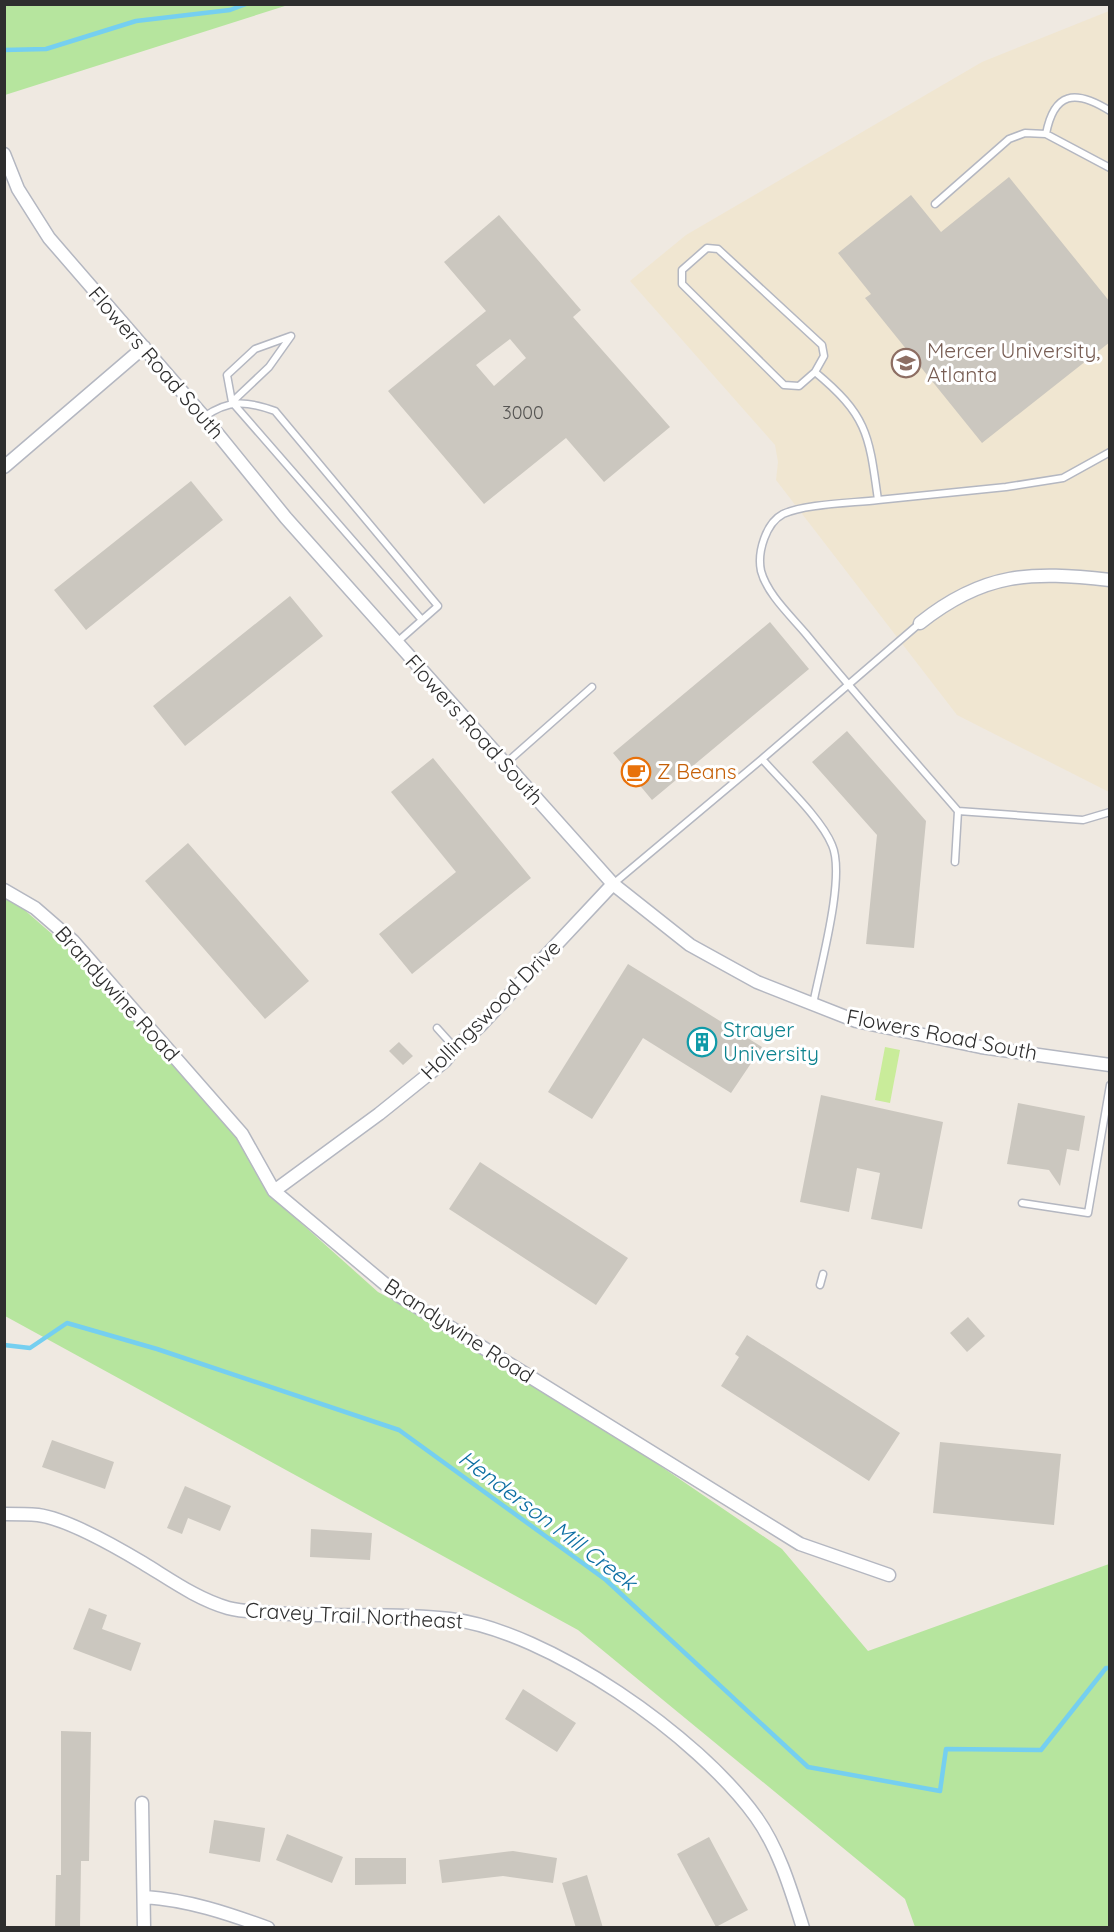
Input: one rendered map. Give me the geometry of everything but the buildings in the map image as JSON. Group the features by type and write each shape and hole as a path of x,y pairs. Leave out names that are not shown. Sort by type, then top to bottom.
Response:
{"street":[{"name":"Flowers Road South","path":"4,154 18,189 49,238 144,346 286,518 613,884 690,945 757,982 856,1021 981,1047 1110,1065"},
{"path":"4,467 144,346"},
{"path":"920,623 945,603 973,589 1011,577 1056,574 1110,580"},
{"name":"Hollingswood Drive","path":"274,1191 420,1083 445,1061 613,884"},
{"name":"Brandywine Road","path":"4,890 36,908 73,941 242,1134 274,1191 398,1294 800,1544 889,1575"},
{"name":"Cravey Trail Northeast","path":"4,1514 38,1515 58,1520 141,1562 195,1595 232,1609 315,1616 400,1615 449,1619 482,1624 514,1635 595,1678 639,1705 674,1733 718,1774 756,1817 772,1846 803,1928"},
{"path":"142,1803 144,1928"},
{"path":"145,1898 169,1899 213,1908 268,1928"}],"lane":[{"path":"1046,134 1050,113 1065,98 1074,96 1110,111"},
{"path":"935,204 1009,139 1025,133 1046,134 1110,168"},
{"path":"707,248 718,249 822,345 824,356 815,372 799,386 784,385 682,284 682,270 707,248"},
{"path":"204,417 232,402 269,367 291,336 255,349 227,375 232,402 422,620"},
{"path":"815,372 857,413 870,444 878,500"},
{"path":"232,402 246,402 275,411 438,606 396,643"},
{"path":"955,862 958,811 848,685 766,583 761,570 760,551 773,524 782,515 803,508 1006,487 1063,478 1110,452"},
{"path":"613,884 920,623"},
{"path":"504,764 592,687"},
{"path":"762,759 825,832 835,852 835,884 813,1004"},
{"path":"958,811 1083,820 1110,812"},
{"path":"437,1028 455,1048"},
{"path":"1022,1203 1088,1213 1110,1085"},
{"path":"820,1285 823,1275"}],"shaded area":[{"name":"Mercer University, Atlanta","path":"1109,11 1109,792 957,715 776,480 778,462 775,445 630,281 686,235 982,62"}],"green space":[{"path":"5,4 288,4 288,5 5,95"},
{"path":"4,892 60,941 137,1017 241,1137 292,1215 378,1292 514,1366 782,1549 868,1651 1109,1564 1109,1927 915,1927 905,1899 578,1630 5,1316"},
{"path":"885,1047 900,1050 890,1103 875,1100"}],"waterway":[{"path":"4,50 46,49 136,21 230,10 246,4"},
{"name":"Henderson Mill Creek","path":"4,1345 30,1348 67,1323 157,1349 399,1430 606,1580 808,1767 940,1791 946,1749 1041,1750 1106,1668 1110,1668"}],"place":[{"name":"Mercer University, Atlanta","path":"906,363"},
{"name":"Z Beans","path":"636,772"},
{"name":"Strayer University","path":"702,1042"}]}
